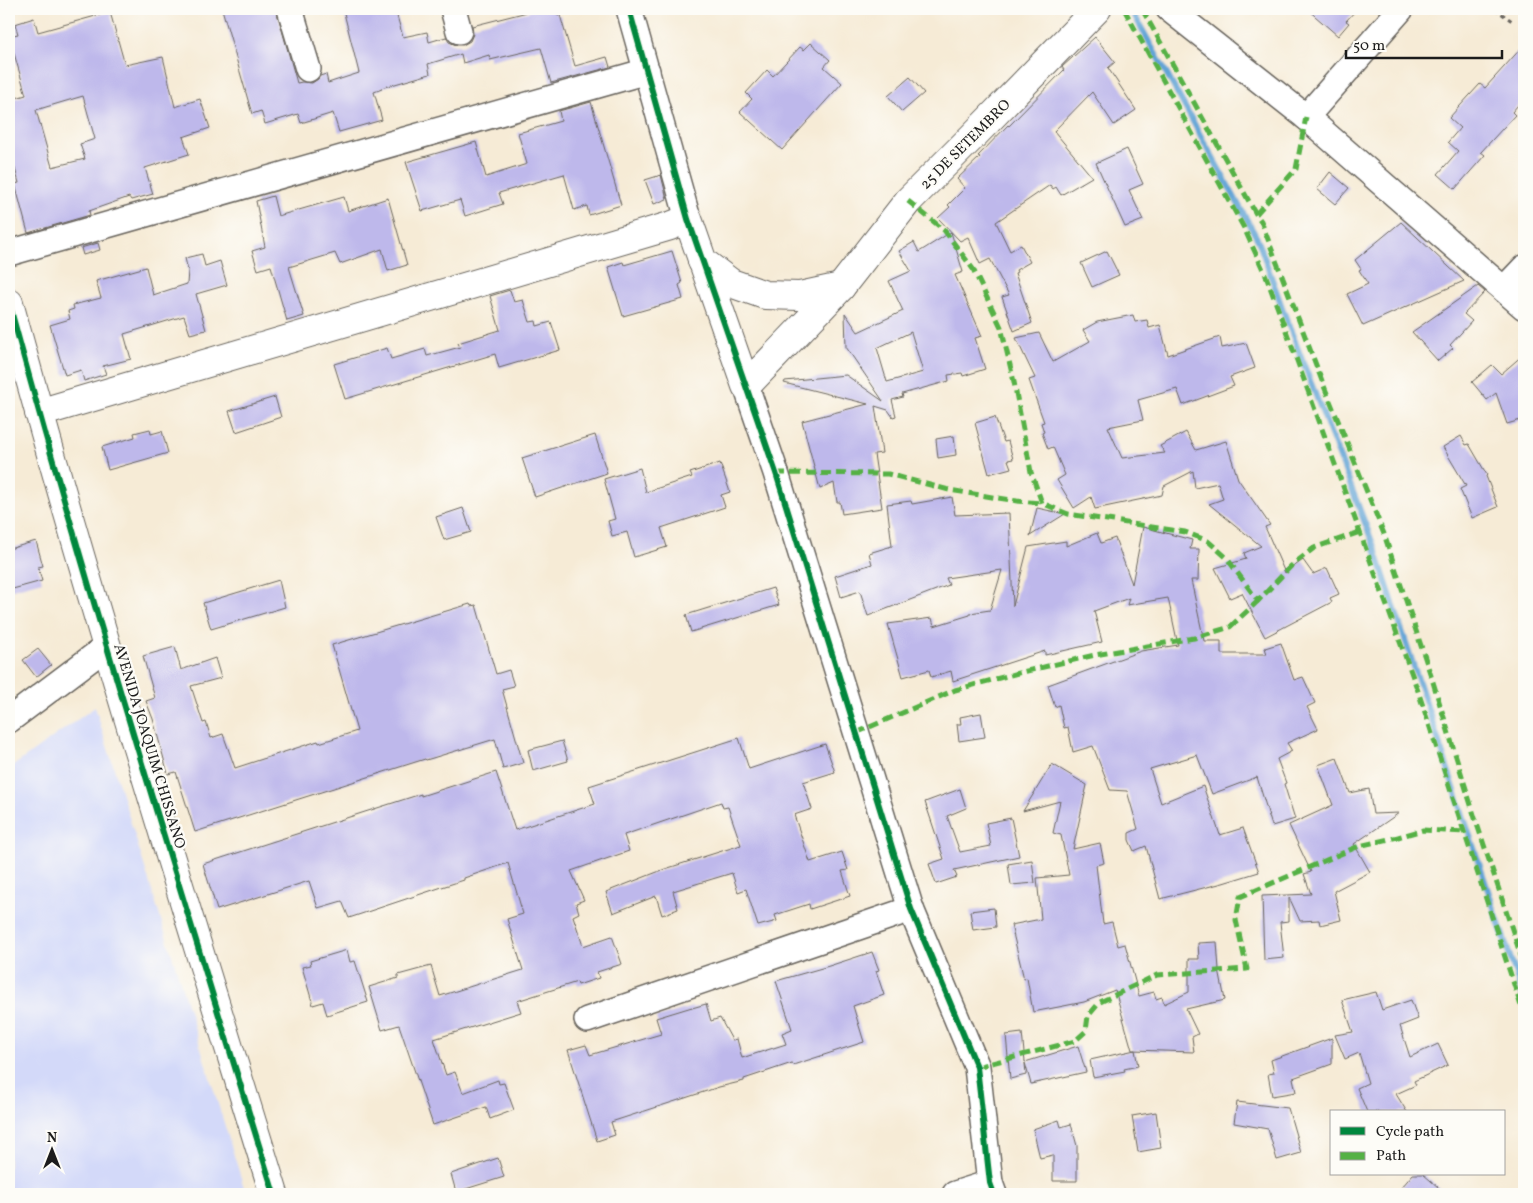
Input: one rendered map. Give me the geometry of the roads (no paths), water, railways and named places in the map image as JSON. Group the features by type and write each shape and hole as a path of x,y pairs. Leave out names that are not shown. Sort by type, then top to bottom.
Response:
{"street":[{"path":"290,9 308,69"},
{"path":"629,9 688,219 776,473 911,909 977,1067 992,1189 954,1194"},
{"name":"25 DE SETEMBRO","path":"746,386 841,287 908,201 1097,9"},
{"path":"1170,9 1306,117 1524,307"},
{"path":"1306,117 1401,9"},
{"path":"9,253 647,72"},
{"path":"39,413 688,219"},
{"path":"702,261 731,284 766,295 800,296 841,287"},
{"path":"1504,289 1524,268"},
{"name":"AVENIDA JOAQUIM CHISSANO","path":"9,304 106,647 274,1194"},
{"path":"9,720 106,647"},
{"path":"587,1020 911,909"}],"waterway":[{"path":"1131,9 1258,240 1375,549 1524,999"}]}
